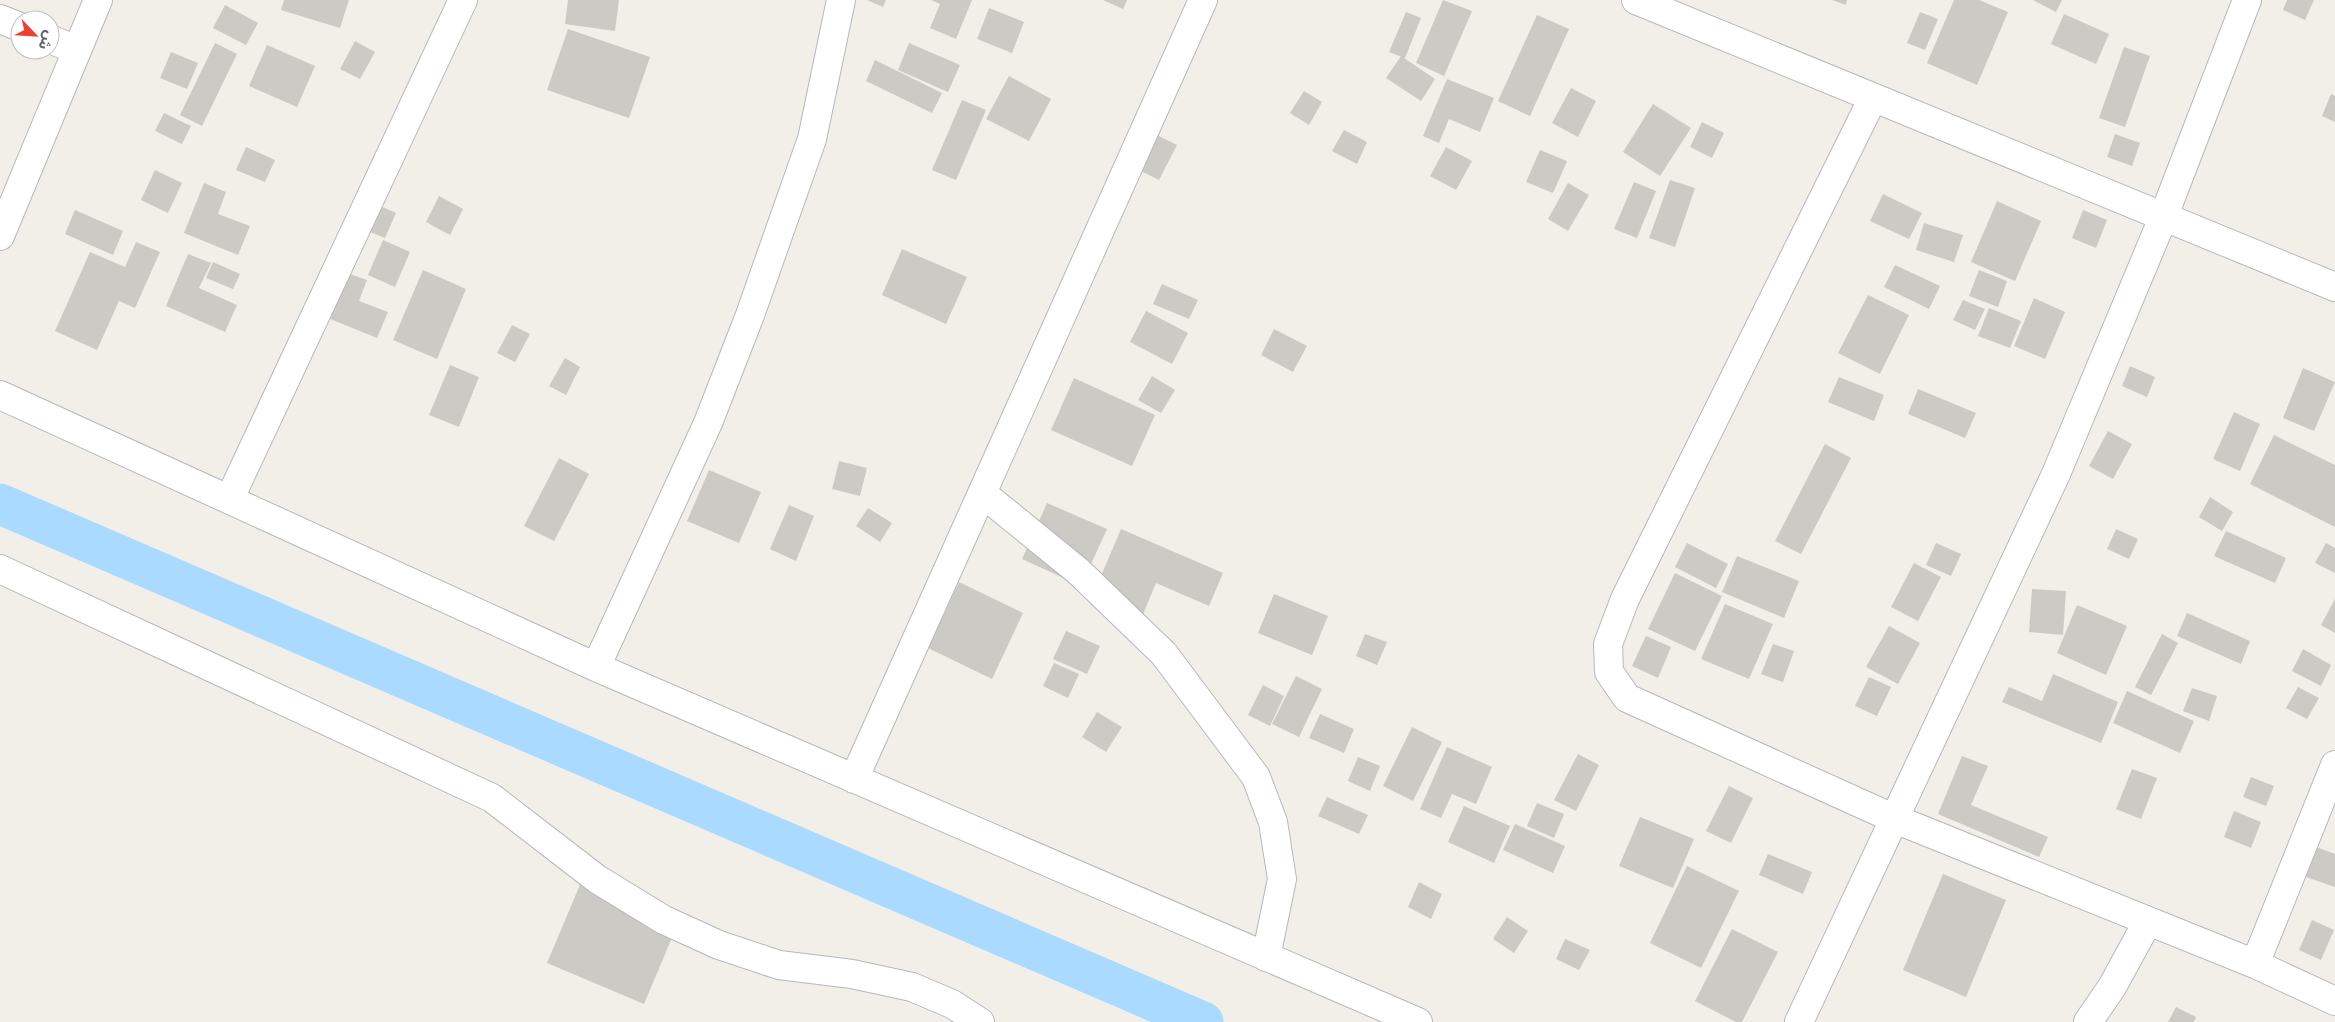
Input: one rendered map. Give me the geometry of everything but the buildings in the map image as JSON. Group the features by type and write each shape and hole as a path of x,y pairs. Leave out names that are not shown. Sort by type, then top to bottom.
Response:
{"street":[{"path":"0,236 98,0"},
{"path":"230,498 463,0"},
{"path":"596,667 708,423 754,306 812,140 841,0"},
{"path":"854,778 1202,0"},
{"path":"1636,0 2335,287"},
{"path":"1799,1022 2056,474 2163,218 2247,0"},
{"path":"60,43 76,50"},
{"path":"1873,98 1625,599 1608,644 1608,672 1627,698 1895,819 2255,964 2335,1002"},
{"path":"0,394 596,667 1418,1022"},
{"path":"982,493 1078,571 1164,654 1256,777 1273,822 1282,879 1266,957"},
{"path":"0,569 492,798 597,879 664,920 719,946 779,965 852,974 912,987 952,1004 980,1022"},
{"path":"2255,964 2335,765"},
{"path":"2088,1022 2112,987 2148,921"}],"waterway":[{"path":"0,504 1203,1022"}]}
